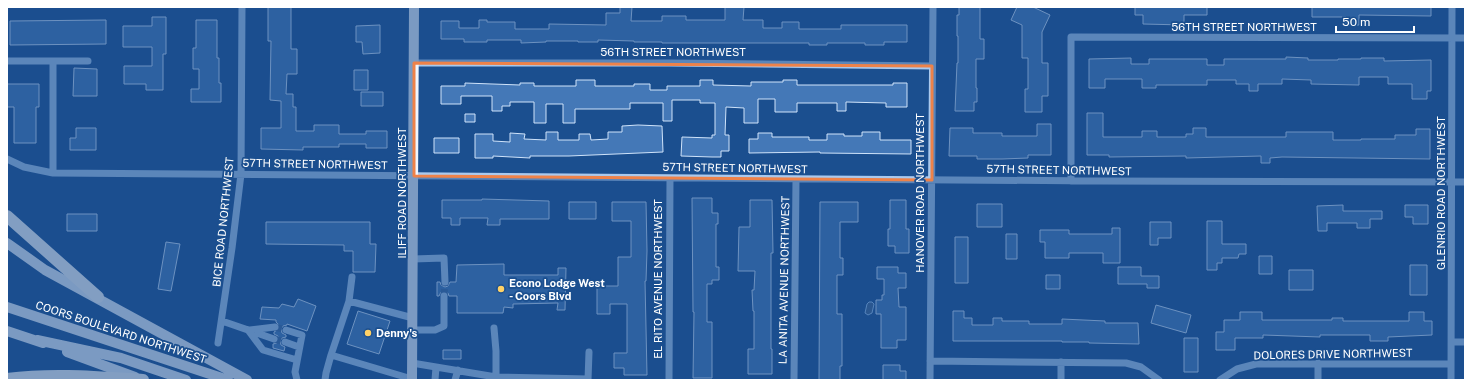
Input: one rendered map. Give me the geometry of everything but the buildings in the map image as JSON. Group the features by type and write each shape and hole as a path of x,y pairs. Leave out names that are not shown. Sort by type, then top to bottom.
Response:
{"highway":[{"path":"7,216 98,297"},
{"path":"7,379 46,375 71,375 143,380"}],"main road":[{"name":"ILIFF ROAD NORTHWEST","path":"412,380 414,7"},
{"path":"7,243 45,270 98,297 171,340 247,380"},
{"name":"COORS BOULEVARD NORTHWEST","path":"7,307 228,380"},
{"path":"7,331 37,340 143,380"},
{"path":"37,340 121,358 186,380"}],"street":[{"name":"BICE ROAD NORTHWEST","path":"218,343 241,174 242,7"},
{"name":"HANOVER ROAD NORTHWEST","path":"930,380 932,7"},
{"name":"GLENRIO ROAD NORTHWEST","path":"1451,380 1452,7"},
{"name":"56TH STREET NORTHWEST","path":"1071,181 1071,37 1465,38"},
{"path":"53,61 53,173"},
{"path":"7,62 88,61"},
{"name":"56TH STREET NORTHWEST","path":"414,63 685,63 932,66"},
{"name":"57TH STREET NORTHWEST","path":"7,159 24,167 53,173 1071,181 1465,182"},
{"name":"EL RITO AVENUE NORTHWEST","path":"669,380 670,178"},
{"name":"LA ANITA AVENUE NORTHWEST","path":"794,380 796,179"},
{"path":"413,260 444,258 445,282"},
{"path":"325,380 331,355 349,301 352,278"},
{"path":"413,330 435,330 444,326 444,296"},
{"path":"349,301 413,318"},
{"path":"222,321 274,339"},
{"path":"248,330 275,327"},
{"path":"494,328 496,379"},
{"path":"248,330 263,350 297,360"},
{"path":"286,330 302,335 295,372 297,380"},
{"path":"285,342 299,347"},
{"path":"1452,342 1465,342"},
{"path":"412,363 458,370 496,379 588,380 589,352"},
{"path":"331,355 412,380"},
{"path":"930,361 1126,363 1142,367 1159,380"},
{"path":"1061,362 1061,380"},
{"path":"1318,363 1318,380"},
{"name":"DOLORES DRIVE NORTHWEST","path":"1220,380 1237,369 1256,364 1451,364"},
{"path":"435,380 436,367"},
{"path":"455,380 458,370"}],"highlighted area":[{"path":"414,63 932,66 932,180 414,176"}],"water":[{"path":"869,302 874,304 872,313 868,315 865,313"}],"tunnel":[{"path":"444,296 445,282"},
{"path":"275,327 286,330"},
{"path":"274,339 285,342"}],"place":[{"name":"Econo Lodge West - Coors Blvd","path":"501,289"},
{"name":"Denny's","path":"368,333"}]}
